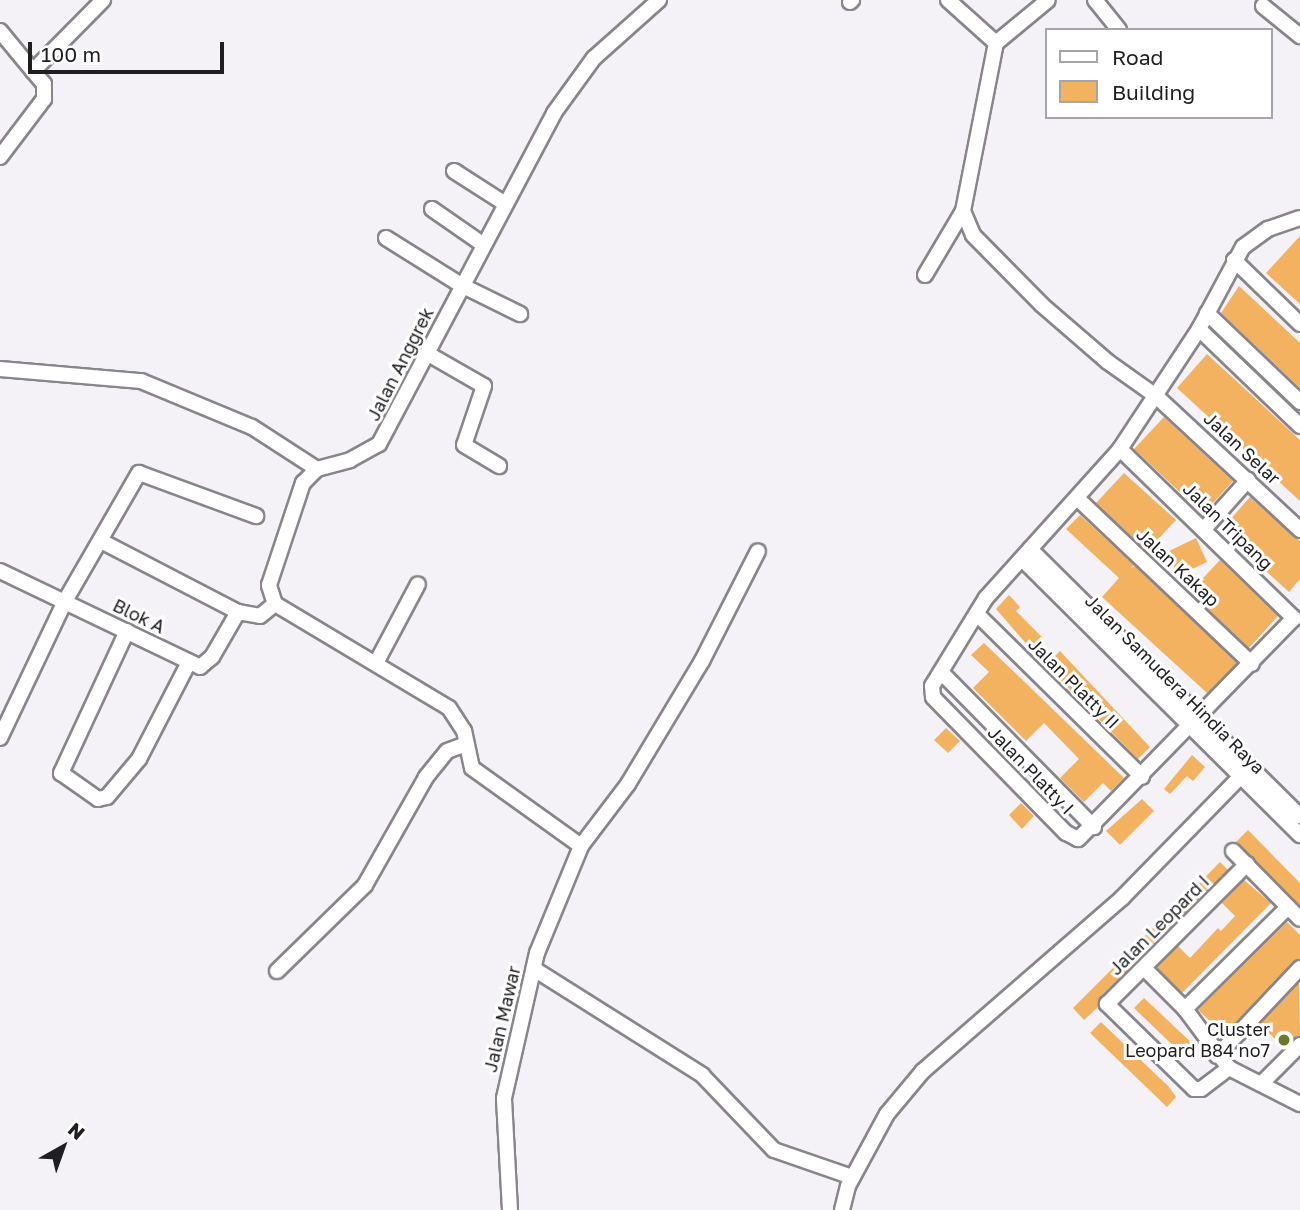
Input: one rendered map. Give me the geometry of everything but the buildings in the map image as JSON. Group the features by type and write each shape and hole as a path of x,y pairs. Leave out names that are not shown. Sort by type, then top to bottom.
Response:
{"street":[{"path":"33,71 103,0"},
{"name":"Jalan Anggrek","path":"317,469 351,460 379,444 430,355 481,243 571,88 594,58 659,0"},
{"path":"947,0 996,43"},
{"path":"925,275 963,212 996,43 1047,0"},
{"path":"1095,0 1117,28"},
{"path":"1263,6 1300,36"},
{"path":"0,31 44,84 44,99 0,157"},
{"path":"454,171 504,203"},
{"path":"432,209 481,243"},
{"name":"Jalan Selar","path":"963,212 973,235 1042,305 1108,362 1156,396 1300,530"},
{"name":"Jalan Platty I","path":"1094,827 1078,839 1066,833 933,697 932,686 978,616 986,598 1120,449 1199,329 1234,260 1253,237 1297,223"},
{"path":"386,238 461,285 520,314"},
{"path":"1234,260 1300,324"},
{"path":"1207,313 1300,402"},
{"path":"1199,329 1300,426"},
{"path":"430,355 484,386 464,445 471,454 499,466"},
{"path":"0,369 141,381 252,427 317,469 297,495 270,585 275,604 376,663 457,715 472,768 484,779 547,817 582,846"},
{"name":"Jalan Tripang","path":"1120,449 1297,615 1252,664"},
{"path":"0,738 65,601 142,472 256,516"},
{"path":"1204,529 1248,480"},
{"name":"Jalan Kakap","path":"1077,498 1252,664"},
{"path":"101,541 238,612 260,616 275,604"},
{"name":"Jalan Mawar","path":"510,1210 503,1098 534,970 582,846 641,763 722,627 758,551"},
{"name":"Jalan Samudera Hindia Raya","path":"1026,554 1263,789 1300,835"},
{"name":"Blok A","path":"1,573 65,601 189,663"},
{"path":"376,663 418,584"},
{"path":"127,631 61,773 98,799 107,797 139,759 189,663 200,667 212,657 238,612"},
{"name":"Jalan Platty II","path":"978,616 1142,777"},
{"path":"941,672 1094,827 1252,664"},
{"path":"276,971 365,885 426,777 447,751 466,744"},
{"path":"842,1210 852,1177 887,1114 923,1071 1122,898 1246,772"},
{"name":"Jalan Samudera Hindia Raya","path":"1263,789 1300,816"},
{"path":"1233,851 1300,919"},
{"name":"Jalan Leopard I","path":"1229,1068 1201,1089 1194,1089 1112,1013 1107,1003 1247,864"},
{"path":"1185,1009 1288,907"},
{"path":"1144,968 1185,1009 1229,1068 1300,1104"},
{"path":"1217,1055 1300,968"},
{"path":"534,970 702,1075 774,1150 852,1177"},
{"path":"1261,1084 1300,1045"}],"place":[{"name":"Cluster Leopard B84 no7","path":"1284,1040"}]}
